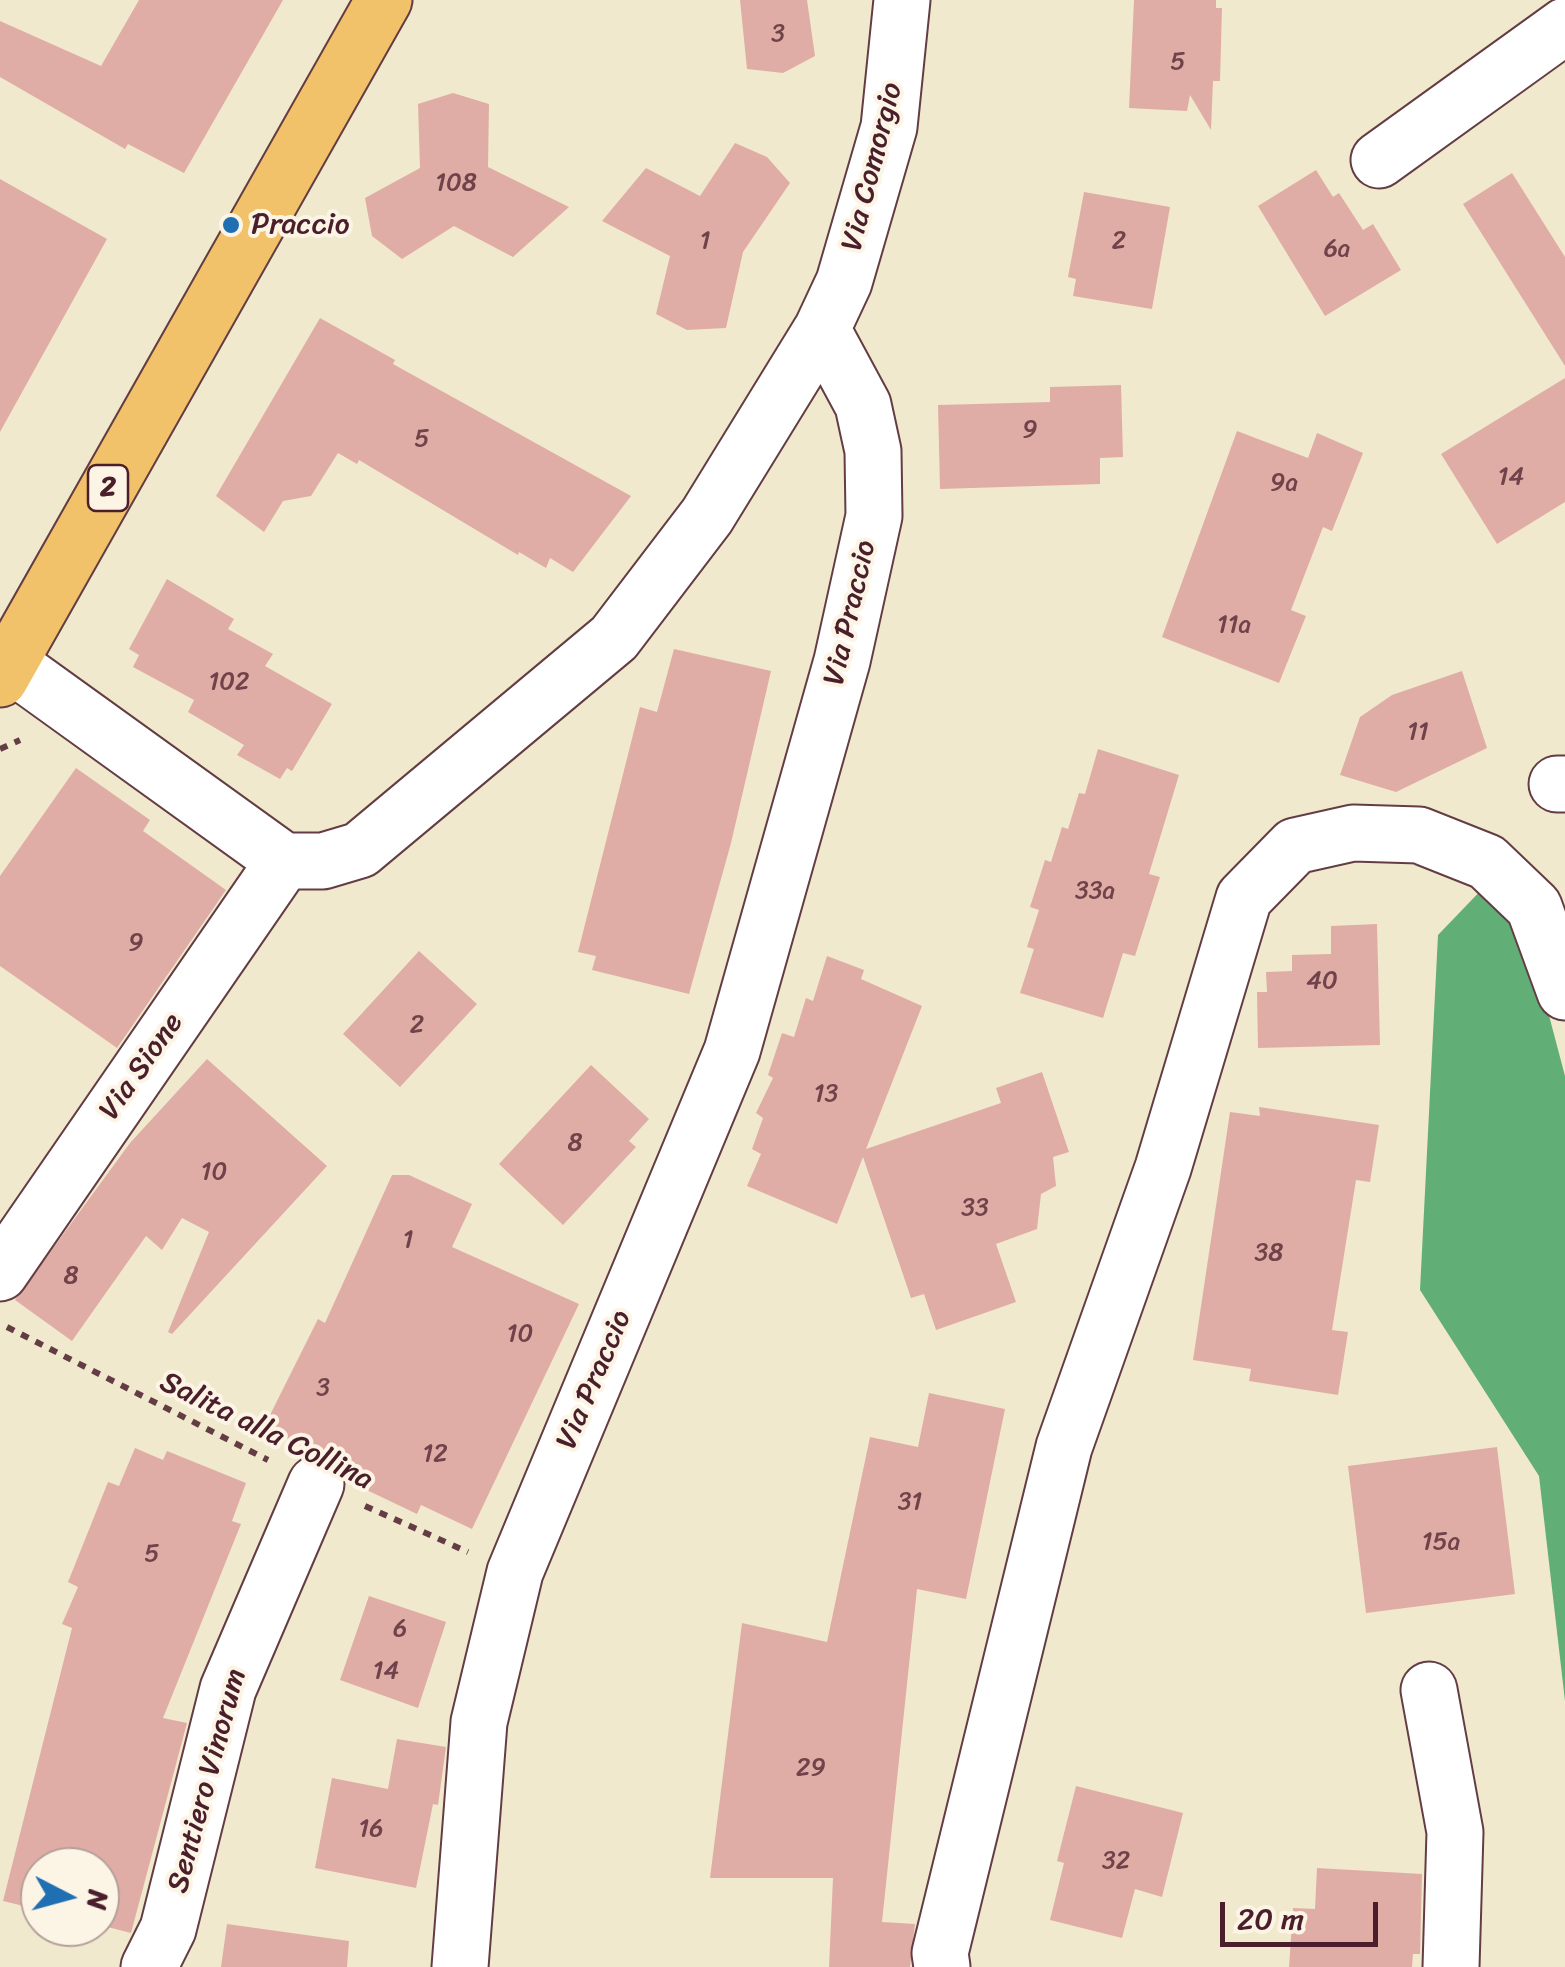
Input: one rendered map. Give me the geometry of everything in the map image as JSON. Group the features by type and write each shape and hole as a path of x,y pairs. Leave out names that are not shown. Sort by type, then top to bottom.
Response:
{"main road":[{"name":"2","path":"4,671 384,0"}],"street":[{"name":"Via Comorgio","path":"822,329 850,265 889,128 902,0"},
{"path":"1379,160 1565,26"},
{"path":"4,671 284,861 323,862 360,850 614,638 707,516 822,329"},
{"name":"Via Praccio","path":"460,1967 479,1722 515,1572 732,1051 842,662 874,516 873,452 863,405 822,329"},
{"path":"942,1967 940,1952 1064,1447 1164,1168 1244,898 1295,846 1353,833 1419,834 1487,862 1534,907 1565,992"},
{"name":"Via Sione","path":"0,1273 284,861"},
{"name":"Sentiero Vinorum","path":"149,1967 168,1928 228,1689 316,1484"},
{"path":"1429,1690 1456,1832 1451,1967"}],"path":[{"name":"Salita alla Collina","path":"0,1324 316,1484 515,1572"}],"green space":[{"path":"1488,883 1523,917 1565,1076 1565,1701 1539,1476 1420,1290 1438,935"}],"building":[{"path":"139,0 283,0 184,173 128,144 125,149 0,77 0,21 101,66"},
{"path":"740,0 807,0 815,56 783,73 747,69"},
{"path":"1134,0 1216,0 1216,8 1222,8 1220,81 1213,81 1211,130 1190,95 1187,111 1129,108"},
{"path":"453,93 489,104 488,167 569,207 513,257 454,226 402,259 372,236 365,198 420,168 418,104"},
{"path":"735,143 767,157 790,183 743,252 726,328 687,330 656,314 670,256 602,221 646,168 700,196"},
{"path":"1316,170 1333,197 1339,193 1363,230 1373,224 1401,270 1325,316 1258,206"},
{"path":"1512,173 1565,257 1565,366 1463,204"},
{"path":"0,179 107,239 0,432"},
{"path":"1084,192 1170,207 1152,309 1073,296 1076,279 1068,277"},
{"path":"320,318 395,360 393,364 631,496 573,572 550,558 546,568 519,552 518,555 359,460 357,464 338,453 311,496 283,501 264,532 216,496"},
{"path":"1565,378 1565,502 1497,544 1441,454"},
{"path":"1121,385 1123,457 1100,458 1100,484 940,489 938,405 1050,402 1050,387"},
{"path":"1237,431 1308,458 1317,433 1363,453 1332,531 1323,527 1291,610 1306,616 1279,683 1162,637"},
{"path":"167,579 234,619 228,629 273,654 265,666 332,704 292,771 287,768 280,779 237,755 244,745 188,712 194,700 133,667 139,655 129,649"},
{"path":"674,649 771,671 731,843 689,994 592,970 596,956 578,952 640,707 657,712"},
{"path":"1462,671 1487,748 1396,792 1340,775 1360,717 1392,695"},
{"path":"1098,749 1179,775 1149,874 1160,877 1135,956 1123,953 1103,1018 1020,993 1034,949 1027,947 1039,910 1030,907 1045,860 1051,862 1062,827 1068,829 1079,793 1085,794"},
{"path":"76,768 150,820 143,831 226,890 117,1048 0,966 0,876"},
{"path":"1377,924 1380,1045 1258,1048 1257,992 1267,992 1266,972 1292,971 1292,955 1331,954 1331,926"},
{"path":"419,951 477,1004 400,1087 343,1034"},
{"path":"827,956 864,970 861,979 922,1006 866,1149 1001,1103 996,1088 1042,1072 1069,1152 1053,1157 1056,1186 1041,1194 1037,1229 996,1244 1016,1302 936,1330 924,1294 911,1298 863,1157 837,1224 747,1186 761,1154 752,1149 763,1118 756,1113 773,1078 768,1075 782,1033 794,1037 806,998 813,1001"},
{"path":"207,1059 327,1166 172,1334 168,1332 209,1232 182,1218 162,1250 146,1236 72,1341 15,1300 130,1143"},
{"path":"591,1065 649,1119 629,1141 636,1147 563,1225 499,1164"},
{"path":"1259,1107 1379,1125 1370,1182 1356,1180 1332,1330 1348,1332 1338,1395 1249,1381 1251,1369 1193,1360 1230,1112 1260,1116"},
{"path":"392,1175 409,1175 472,1204 452,1247 579,1304 472,1529 421,1505 417,1514 352,1483 357,1473 264,1427 318,1319 325,1323"},
{"path":"929,1393 1005,1409 966,1599 917,1589 882,1922 915,1924 910,1967 829,1967 833,1878 710,1878 742,1623 827,1642 870,1437 918,1447"},
{"path":"1497,1447 1515,1594 1366,1613 1348,1466"},
{"path":"135,1448 163,1460 167,1451 246,1483 232,1521 241,1524 163,1718 187,1723 131,1933 120,1930 120,1847 20,1847 20,1905 3,1901 72,1628 62,1624 78,1587 68,1582 108,1482 119,1486"},
{"path":"369,1596 446,1622 418,1708 340,1680"},
{"path":"397,1739 446,1747 438,1805 433,1804 416,1888 315,1868 332,1778 388,1789"},
{"path":"1076,1786 1183,1813 1162,1897 1135,1889 1122,1938 1050,1920 1064,1863 1057,1861"},
{"path":"1317,1868 1422,1874 1420,1954 1413,1954 1412,1967 1289,1967 1293,1908 1315,1909"},
{"path":"227,1924 349,1941 347,1967 221,1967"}],"place":[{"name":"Praccio","path":"231,225"}]}
